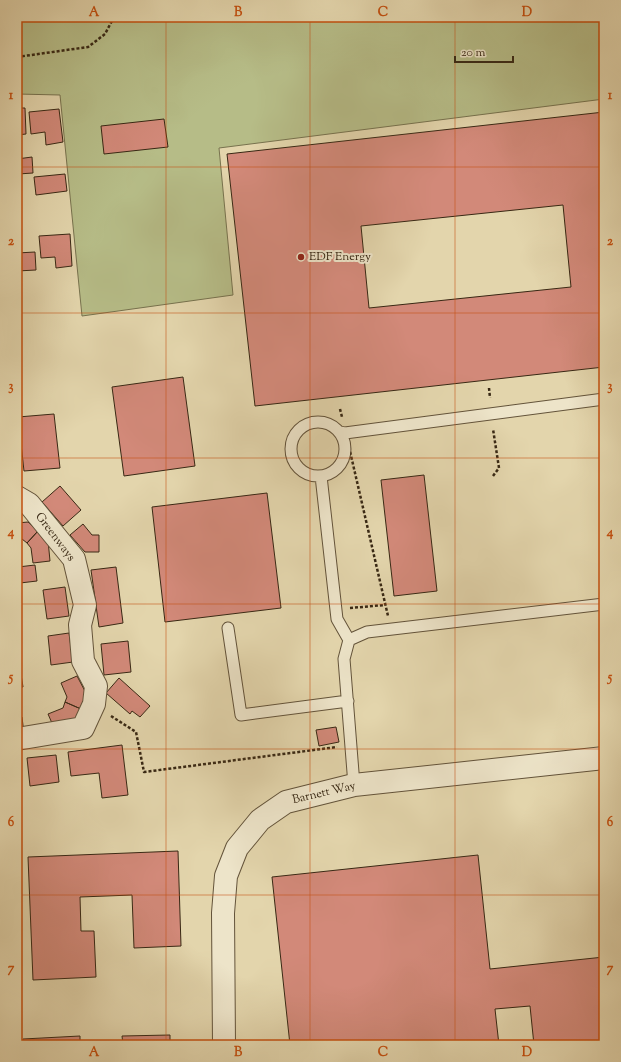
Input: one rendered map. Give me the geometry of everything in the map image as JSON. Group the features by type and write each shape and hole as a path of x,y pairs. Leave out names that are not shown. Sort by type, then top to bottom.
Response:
{"street":[{"name":"Greenways","path":"17,497 29,504 74,559 85,605 80,626 83,661 96,686 94,704 83,728 17,739"},
{"name":"Barnett Way","path":"224,1045 223,913 226,876 237,848 260,820 286,802 354,785 604,758"}],"lane":[{"path":"343,432 346,450 344,460 333,472 321,476 311,476 300,470 294,462 290,450 292,440 301,427 312,422 322,421 333,425 343,432 604,399"},
{"path":"321,476 337,619 349,640 344,659 354,785"},
{"path":"349,640 367,632 604,604"},
{"path":"228,628 241,715 348,701"}],"path":[{"path":"17,57 88,47 105,34 114,17"},
{"path":"489,388 499,468 493,476"},
{"path":"340,410 343,432 391,629"},
{"path":"336,610 385,605"},
{"path":"94,704 136,732 144,772 352,746"}],"green space":[{"path":"17,17 604,17 604,99 219,148 233,295 82,316 60,95 17,94"}],"building":[{"path":"17,108 25,108 26,134 17,135"},
{"path":"59,109 63,142 46,145 45,132 31,134 29,112"},
{"name":"EDF Energy","path":"604,112 604,367 255,406 227,154","holes":["563,205 571,287 369,308 361,226"]},
{"path":"164,119 168,147 104,154 101,126"},
{"path":"32,157 33,173 18,174 17,159"},
{"path":"65,174 67,191 36,195 34,177"},
{"path":"70,234 72,266 56,268 55,257 41,258 39,236"},
{"path":"35,252 36,270 17,271 17,253"},
{"path":"183,377 195,466 124,476 112,387"},
{"path":"54,414 60,468 24,471 18,417"},
{"path":"424,475 437,591 394,596 381,480"},
{"path":"60,486 81,510 63,526 42,502"},
{"path":"267,493 281,608 165,622 152,507"},
{"path":"28,522 38,531 27,543 22,539 17,540 17,523"},
{"path":"83,524 92,535 99,535 99,552 85,552 70,535"},
{"path":"38,531 48,540 50,561 33,563 31,548 27,543"},
{"path":"35,565 37,581 20,583 18,567"},
{"path":"116,567 123,623 99,627 91,570"},
{"path":"65,587 69,616 47,619 43,590"},
{"path":"69,633 73,662 51,665 48,636"},
{"path":"128,641 131,672 104,675 101,644"},
{"path":"17,649 23,687 17,687"},
{"path":"77,676 87,695 81,709 65,702 67,697 61,683"},
{"path":"119,678 150,706 140,717 132,711 130,714 106,693"},
{"path":"65,702 81,709 76,721 55,730 48,714 63,708"},
{"path":"17,717 22,717 24,734 17,735"},
{"path":"336,727 339,742 319,746 316,730"},
{"path":"122,745 128,795 102,798 99,773 71,776 68,752"},
{"path":"56,755 59,782 30,786 27,758"},
{"path":"178,851 181,946 134,948 132,895 80,897 81,931 94,931 96,977 33,980 28,857"},
{"path":"478,855 490,969 604,957 604,1045 534,1045 530,1006 495,1009 499,1045 290,1045 272,877"},
{"path":"170,1035 170,1045 123,1045 122,1036"},
{"path":"80,1036 80,1045 23,1045 23,1039"}],"place":[{"name":"EDF Energy","path":"301,257"}]}
